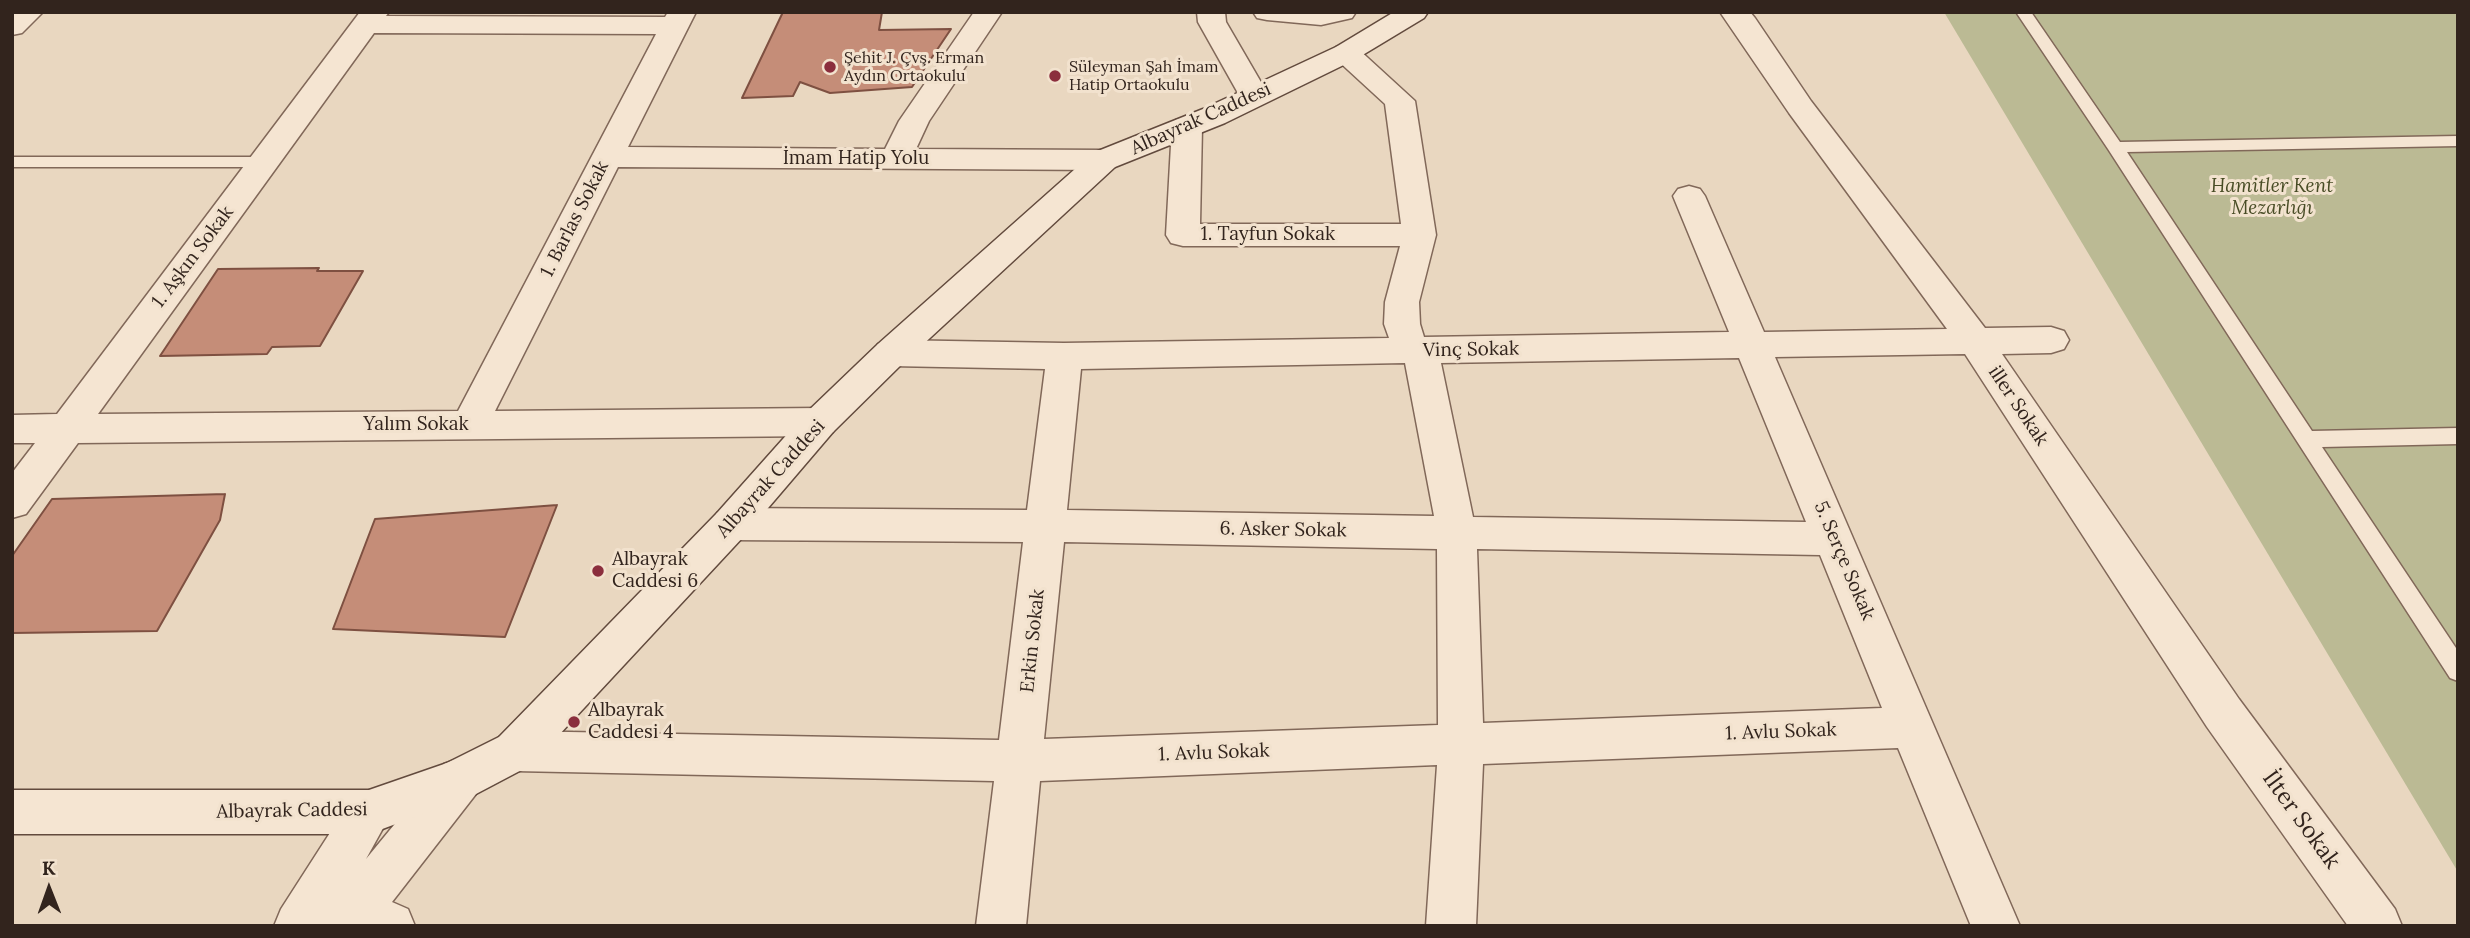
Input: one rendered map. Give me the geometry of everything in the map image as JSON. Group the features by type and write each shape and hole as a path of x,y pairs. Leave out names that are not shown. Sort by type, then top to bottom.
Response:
{"street":[{"path":"12,27 29,12"},
{"path":"896,159 914,121 988,12"},
{"path":"1211,12 1212,22 1254,96"},
{"path":"1267,12 1321,17 1342,12"},
{"name":"Albayrak Caddesi","path":"12,812 369,812 460,779 515,751 731,524 820,422 891,353 1104,160 1187,127 1346,53 1413,12"},
{"name":"iller Sokak","path":"1734,12 1745,24 1800,107 1975,341 2223,713"},
{"path":"371,18 678,19"},
{"name":"1. Aşkın Sokak","path":"12,503 371,18"},
{"name":"1. Barlas Sokak","path":"469,425 678,19"},
{"path":"1346,53 1400,101 1419,235 1402,302 1402,324 1415,350 1457,534 1461,743 1451,926"},
{"name":"1. Tayfun Sokak","path":"1187,127 1183,235 1419,235"},
{"name":"İmam Hatip Yolu","path":"607,157 1104,160"},
{"name":"5. Serçe Sokak","path":"1689,196 1754,345 1996,926"},
{"name":"Vinç Sokak","path":"891,353 1064,356 2051,340"},
{"name":"Erkin Sokak","path":"1001,926 1064,356"},
{"name":"Yalım Sokak","path":"12,429 820,422"},
{"name":"6. Asker Sokak","path":"731,524 1045,526 1835,540"},
{"name":"İlter Sokak","path":"2223,713 2378,926"},
{"name":"1. Avlu Sokak","path":"515,751 1020,761 1913,727"},
{"path":"361,922 460,779"},
{"path":"298,926 369,812"}],"lane":[{"path":"2024,12 2458,671"},
{"path":"2115,147 2458,141"},
{"path":"12,162 264,162"},
{"path":"2306,439 2458,436"}],"green space":[{"name":"Hamitler Kent Mezarlığı","path":"1944,12 2458,12 2458,872"}],"building":[{"name":"Şehit J. Çvş. Erman Aydın Ortaokulu","path":"783,12 882,12 879,30 951,29 912,87 830,93 800,82 793,96 742,98"},
{"path":"319,268 317,271 363,271 320,346 272,347 267,354 160,356 218,269"},
{"path":"225,494 220,520 157,631 12,633 12,556 52,499"},
{"path":"557,505 505,637 333,629 375,519"}],"place":[{"name":"Şehit J. Çvş. Erman Aydın Ortaokulu","path":"830,67"},
{"name":"Süleyman Şah İmam Hatip Ortaokulu","path":"1055,76"},
{"name":"Albayrak Caddesi 6","path":"598,571"},
{"name":"Albayrak Caddesi 4","path":"574,722"}]}
